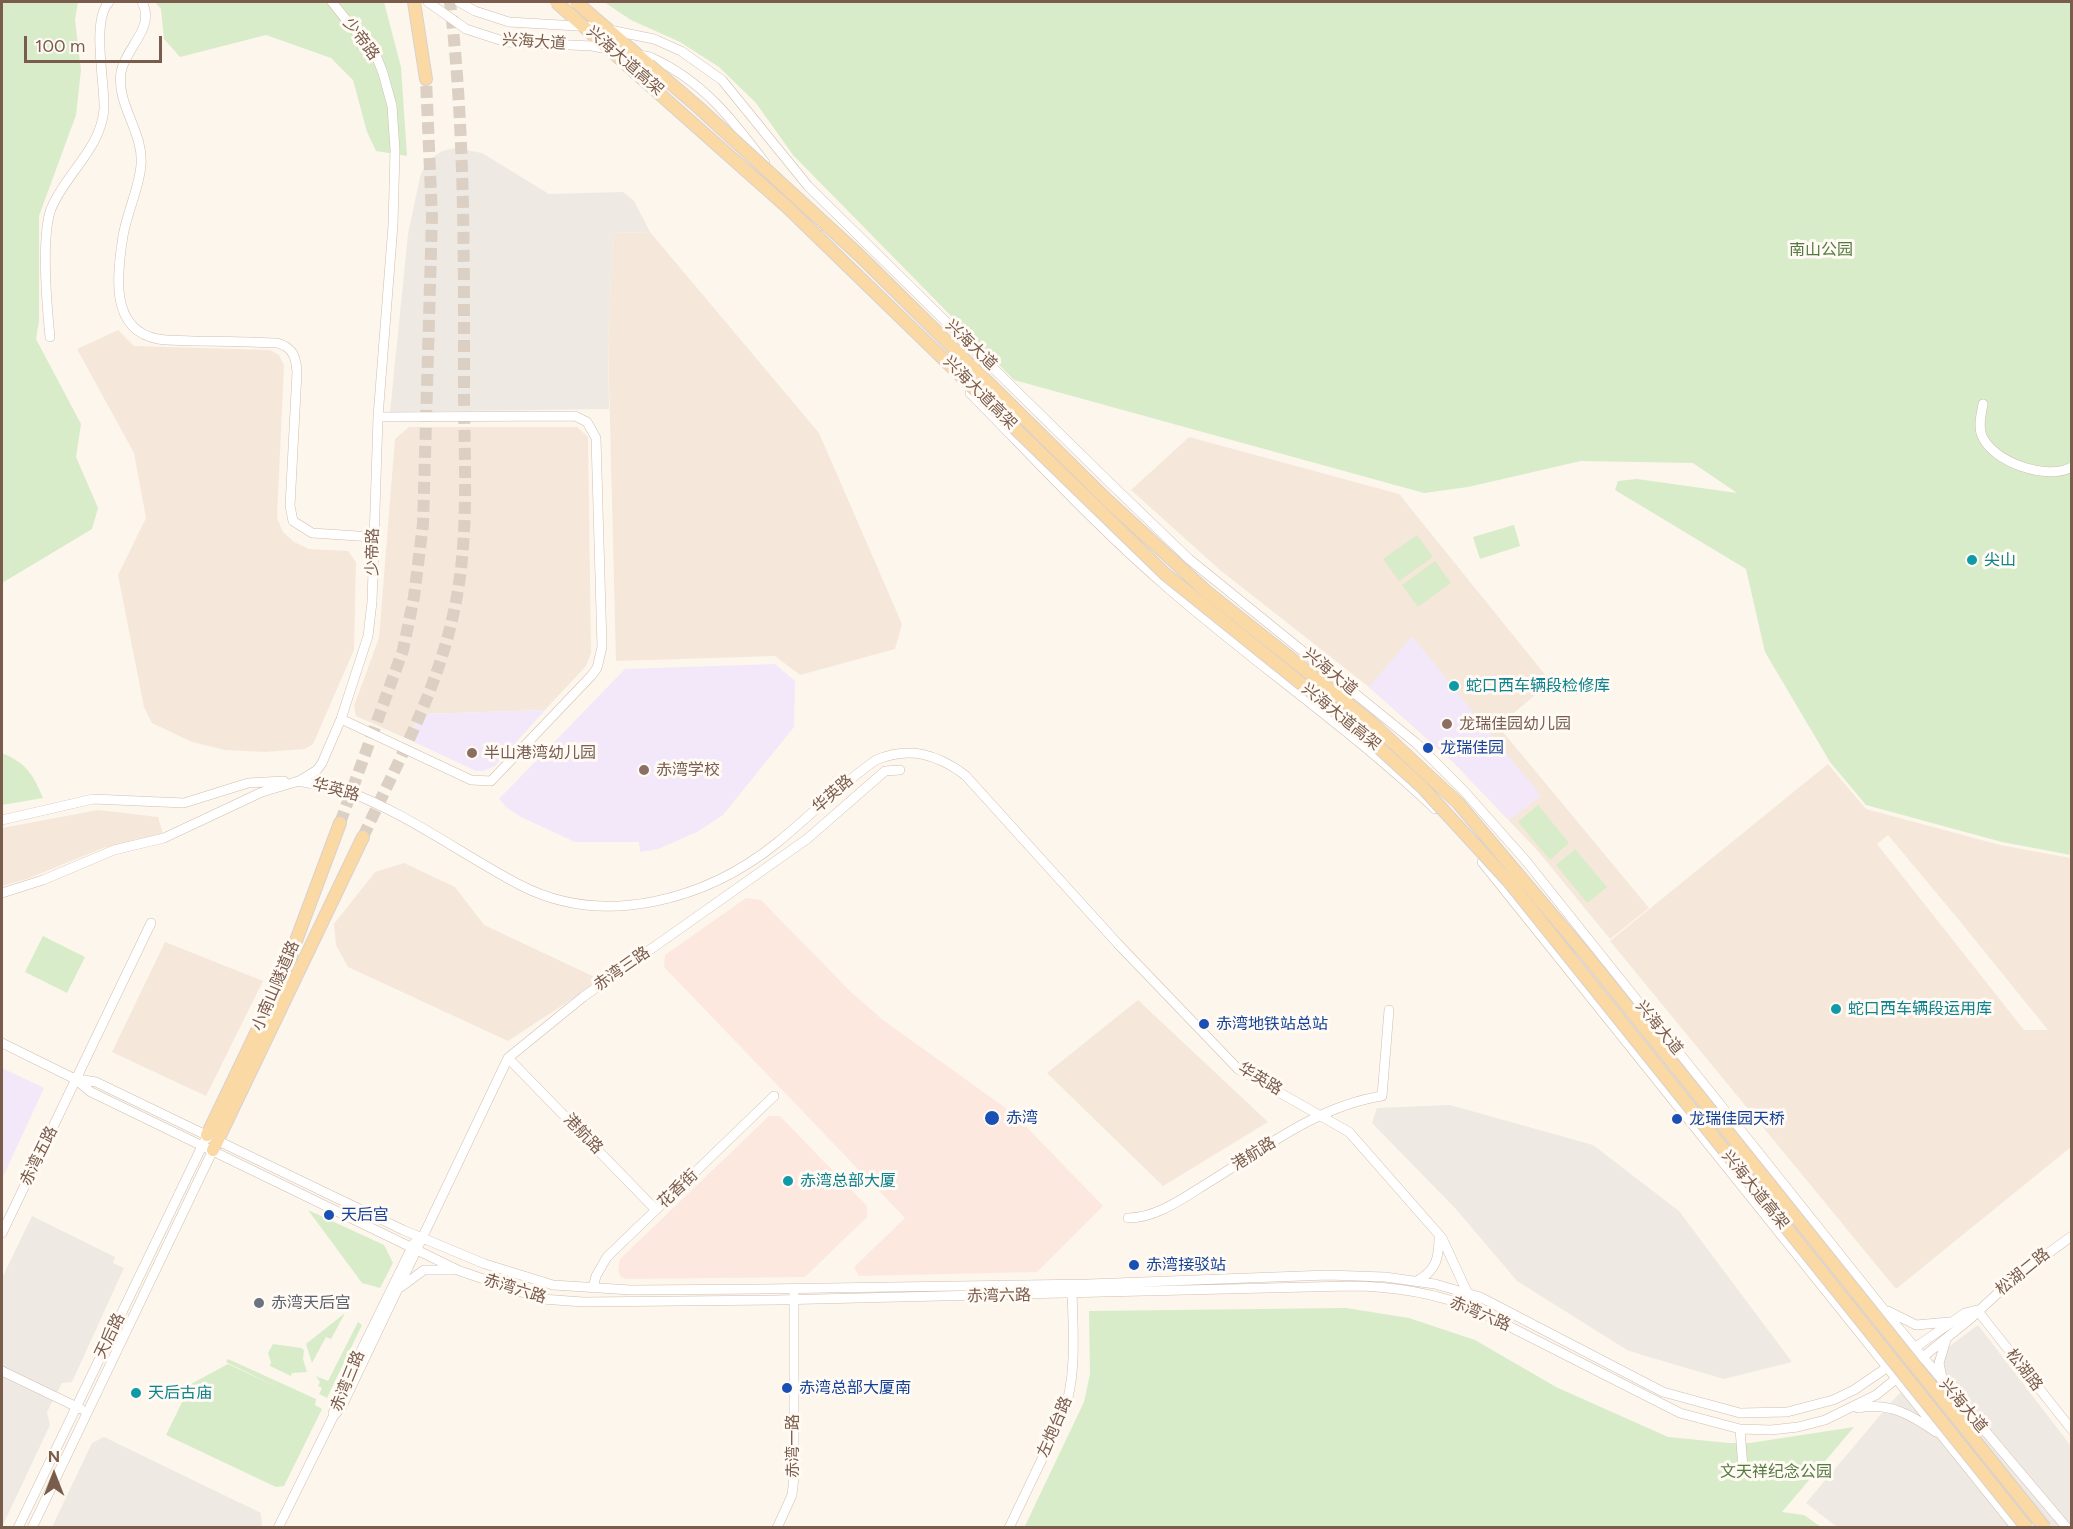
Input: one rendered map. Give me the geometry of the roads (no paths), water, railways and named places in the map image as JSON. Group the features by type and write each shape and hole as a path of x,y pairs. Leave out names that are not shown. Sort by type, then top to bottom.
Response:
{"main road":[{"path":"414,2 426,79"},
{"name":"兴海大道高架","path":"556,2 787,207 1166,573 1365,735 1447,812 1510,883 2027,1527"},
{"name":"兴海大道高架","path":"576,2 850,246 1107,500 1190,576 1371,722 1458,803 1587,956 2045,1527"},
{"name":"小南山隧道路","path":"210,1143 281,981 340,823"},
{"name":"小南山隧道路","path":"210,1143 363,837"}],"street":[{"path":"50,337 48,222 57,195 92,145 101,125 104,98 100,26 103,11 110,2"},
{"path":"141,2 146,12 144,26 123,63 121,79 123,99 141,154 140,171 123,234 118,294 122,310 133,328 159,339 277,343 290,350 295,355 297,372 290,506 293,521 312,533 373,537"},
{"name":"少帝路","path":"2,893 33,884 114,850 164,838 262,792 299,781 317,770 322,763 341,719 371,618 378,417 395,190 394,115 377,58 332,2"},
{"name":"兴海大道","path":"428,2 466,29 506,42 592,45 650,57 689,78 718,103 796,204 854,273 1126,550 1223,634 1385,762 1440,814 1505,886 2016,1527"},
{"name":"兴海大道","path":"459,2 475,11 509,22 595,27 654,39 681,51 722,80 808,186 1189,560 1416,743 1465,792 1526,861 1944,1384 2067,1527"},
{"path":"1983,404 1981,435 1989,448 2040,473 2054,473 2072,467"},
{"path":"341,719 471,780 491,781 591,676 597,668 602,646 594,429 587,422 575,416 378,417"},
{"name":"华英路","path":"2,820 93,799 175,804 194,801 248,783 299,781 344,790 403,816 523,887 584,904 634,905 682,895 723,878 777,843 876,760 889,754 918,752 940,759 965,775 1118,944 1238,1069 1323,1115 1349,1132 1439,1234 1474,1309"},
{"name":"赤湾三路","path":"333,1417 336,1402 508,1058 583,996 807,839 885,771 900,770"},
{"name":"赤湾五路","path":"2,1233 151,923"},
{"name":"港航路","path":"1128,1218 1140,1218 1182,1198 1323,1115 1382,1096 1389,1010"},
{"name":"赤湾六路","path":"2,1043 75,1079 96,1082 460,1271 542,1299 556,1301 1072,1295 1363,1286 1424,1294 1474,1309 1680,1413 1740,1430 1798,1427 1847,1411 1897,1379 1922,1357"},
{"name":"港航路","path":"508,1058 656,1210"},
{"name":"花香街","path":"593,1288 596,1276 607,1257 774,1096"},
{"name":"赤湾六路","path":"210,1143 420,1238 519,1277 553,1285 593,1288 794,1288 1072,1284 1328,1275 1417,1281 1467,1292 1509,1311 1663,1392 1729,1411 1765,1414 1812,1406 1854,1390 1915,1348"},
{"name":"天后路","path":"18,1527 210,1143"},
{"name":"天后路","path":"32,1527 88,1412 210,1143"},
{"path":"1417,1281 1435,1266 1439,1253 1439,1234"},
{"name":"松湖二路","path":"1977,1310 2013,1279 2072,1236"},
{"name":"赤湾三路","path":"333,1417 342,1406 414,1247"},
{"path":"395,1293 424,1270 460,1271"},
{"name":"左炮台路","path":"1009,1527 1064,1413 1070,1395 1073,1367 1072,1284"},
{"name":"赤湾一路","path":"777,1527 792,1495 794,1477 794,1288"},
{"path":"1881,1307 1916,1325 1937,1325 1955,1320"},
{"path":"1915,1348 1965,1313 1977,1310"},
{"path":"1922,1357 1970,1319 1977,1310"},
{"name":"松湖路","path":"1977,1310 2072,1430"},
{"path":"1944,1384 1939,1363 1947,1338"},
{"path":"2,1371 88,1412"},
{"path":"1847,1411 1878,1405 1890,1407 1915,1418 1944,1437"},
{"path":"278,1527 333,1417"},
{"path":"1732,1471 1736,1474 1743,1468 1740,1430"}],"tunnel":[{"path":"363,837 427,699 447,641 459,583 462,555 465,470 463,193 459,97 450,2"},
{"path":"340,823 403,650 414,597 423,524 432,217 426,79"}],"place":[{"name":"尖山","path":"1972,560"},
{"name":"蛇口西车辆段检修库","path":"1454,686"},
{"name":"龙瑞佳园幼儿园","path":"1447,724"},
{"name":"龙瑞佳园","path":"1428,748"},
{"name":"半山港湾幼儿园","path":"472,753"},
{"name":"赤湾学校","path":"644,770"},
{"name":"蛇口西车辆段运用库","path":"1836,1009"},
{"name":"赤湾地铁站总站","path":"1204,1024"},
{"name":"赤湾","path":"992,1118"},
{"name":"龙瑞佳园天桥","path":"1677,1119"},
{"name":"赤湾总部大厦","path":"788,1181"},
{"name":"天后宫","path":"329,1215"},
{"name":"赤湾接驳站","path":"1134,1265"},
{"name":"赤湾天后宫","path":"259,1303"},
{"name":"赤湾总部大厦南","path":"787,1388"},
{"name":"天后古庙","path":"136,1393"}],"park label":[{"name":"南山公园","path":"1821,250"},
{"name":"文天祥纪念公园","path":"1776,1472"}]}
